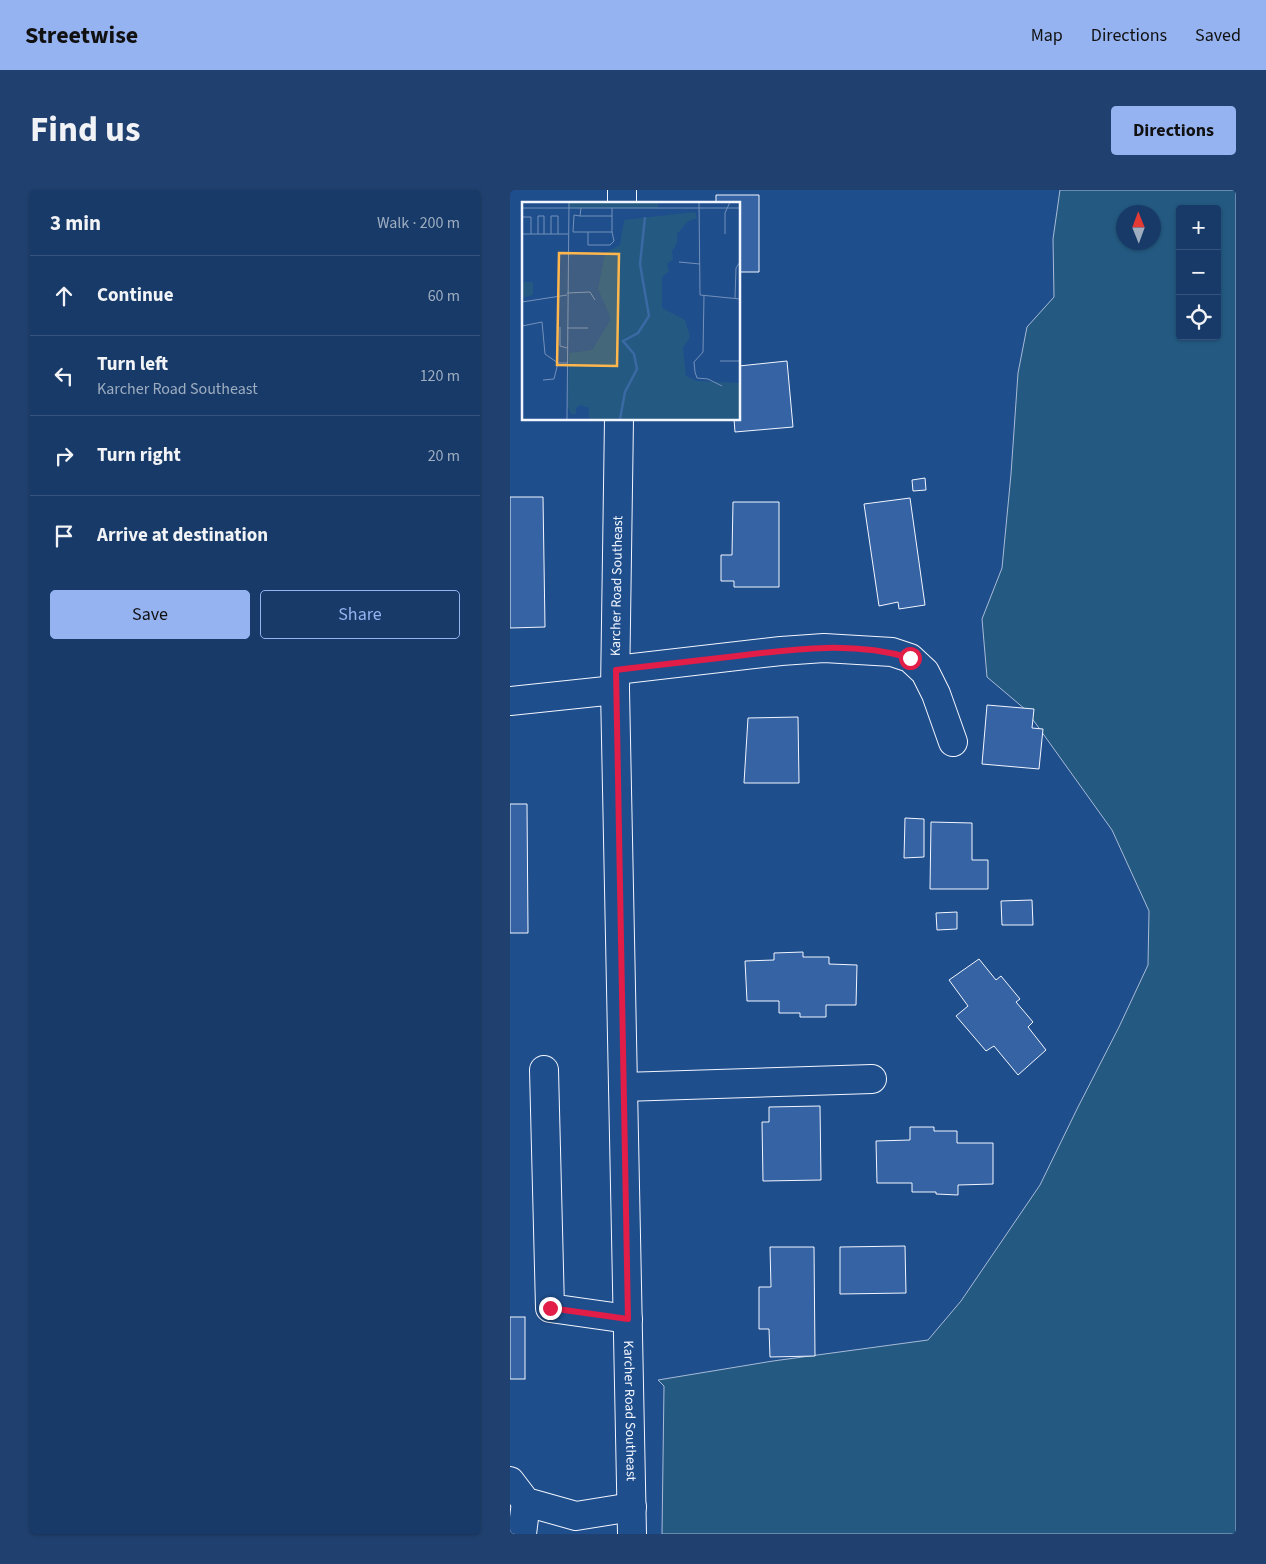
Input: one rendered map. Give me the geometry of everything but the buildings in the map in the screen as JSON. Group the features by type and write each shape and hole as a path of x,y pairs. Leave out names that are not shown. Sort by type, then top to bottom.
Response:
{"street":[{"name":"Karcher Road Southeast","path":"619,420 616,680 632,1534"},
{"path":"510,701 781,651 824,648 892,652 910,658 926,672 953,742"},
{"path":"544,1070 550,1308 628,1319"},
{"path":"623,1087 872,1079"},
{"path":"522,1534 518,1492 576,1516 632,1507"}],"shaded area":[{"path":"1060,190 1236,190 1236,1534 662,1534 664,1386 658,1380 773,1361 928,1340 961,1301 1040,1185 1148,965 1149,911 1112,830 1026,710 987,677 982,619 1002,568 1018,373 1027,327 1054,297 1053,239"}],"route":[{"path":"550,1308 628,1319 616,670 781,651 824,648 892,652 910,658"}]}
